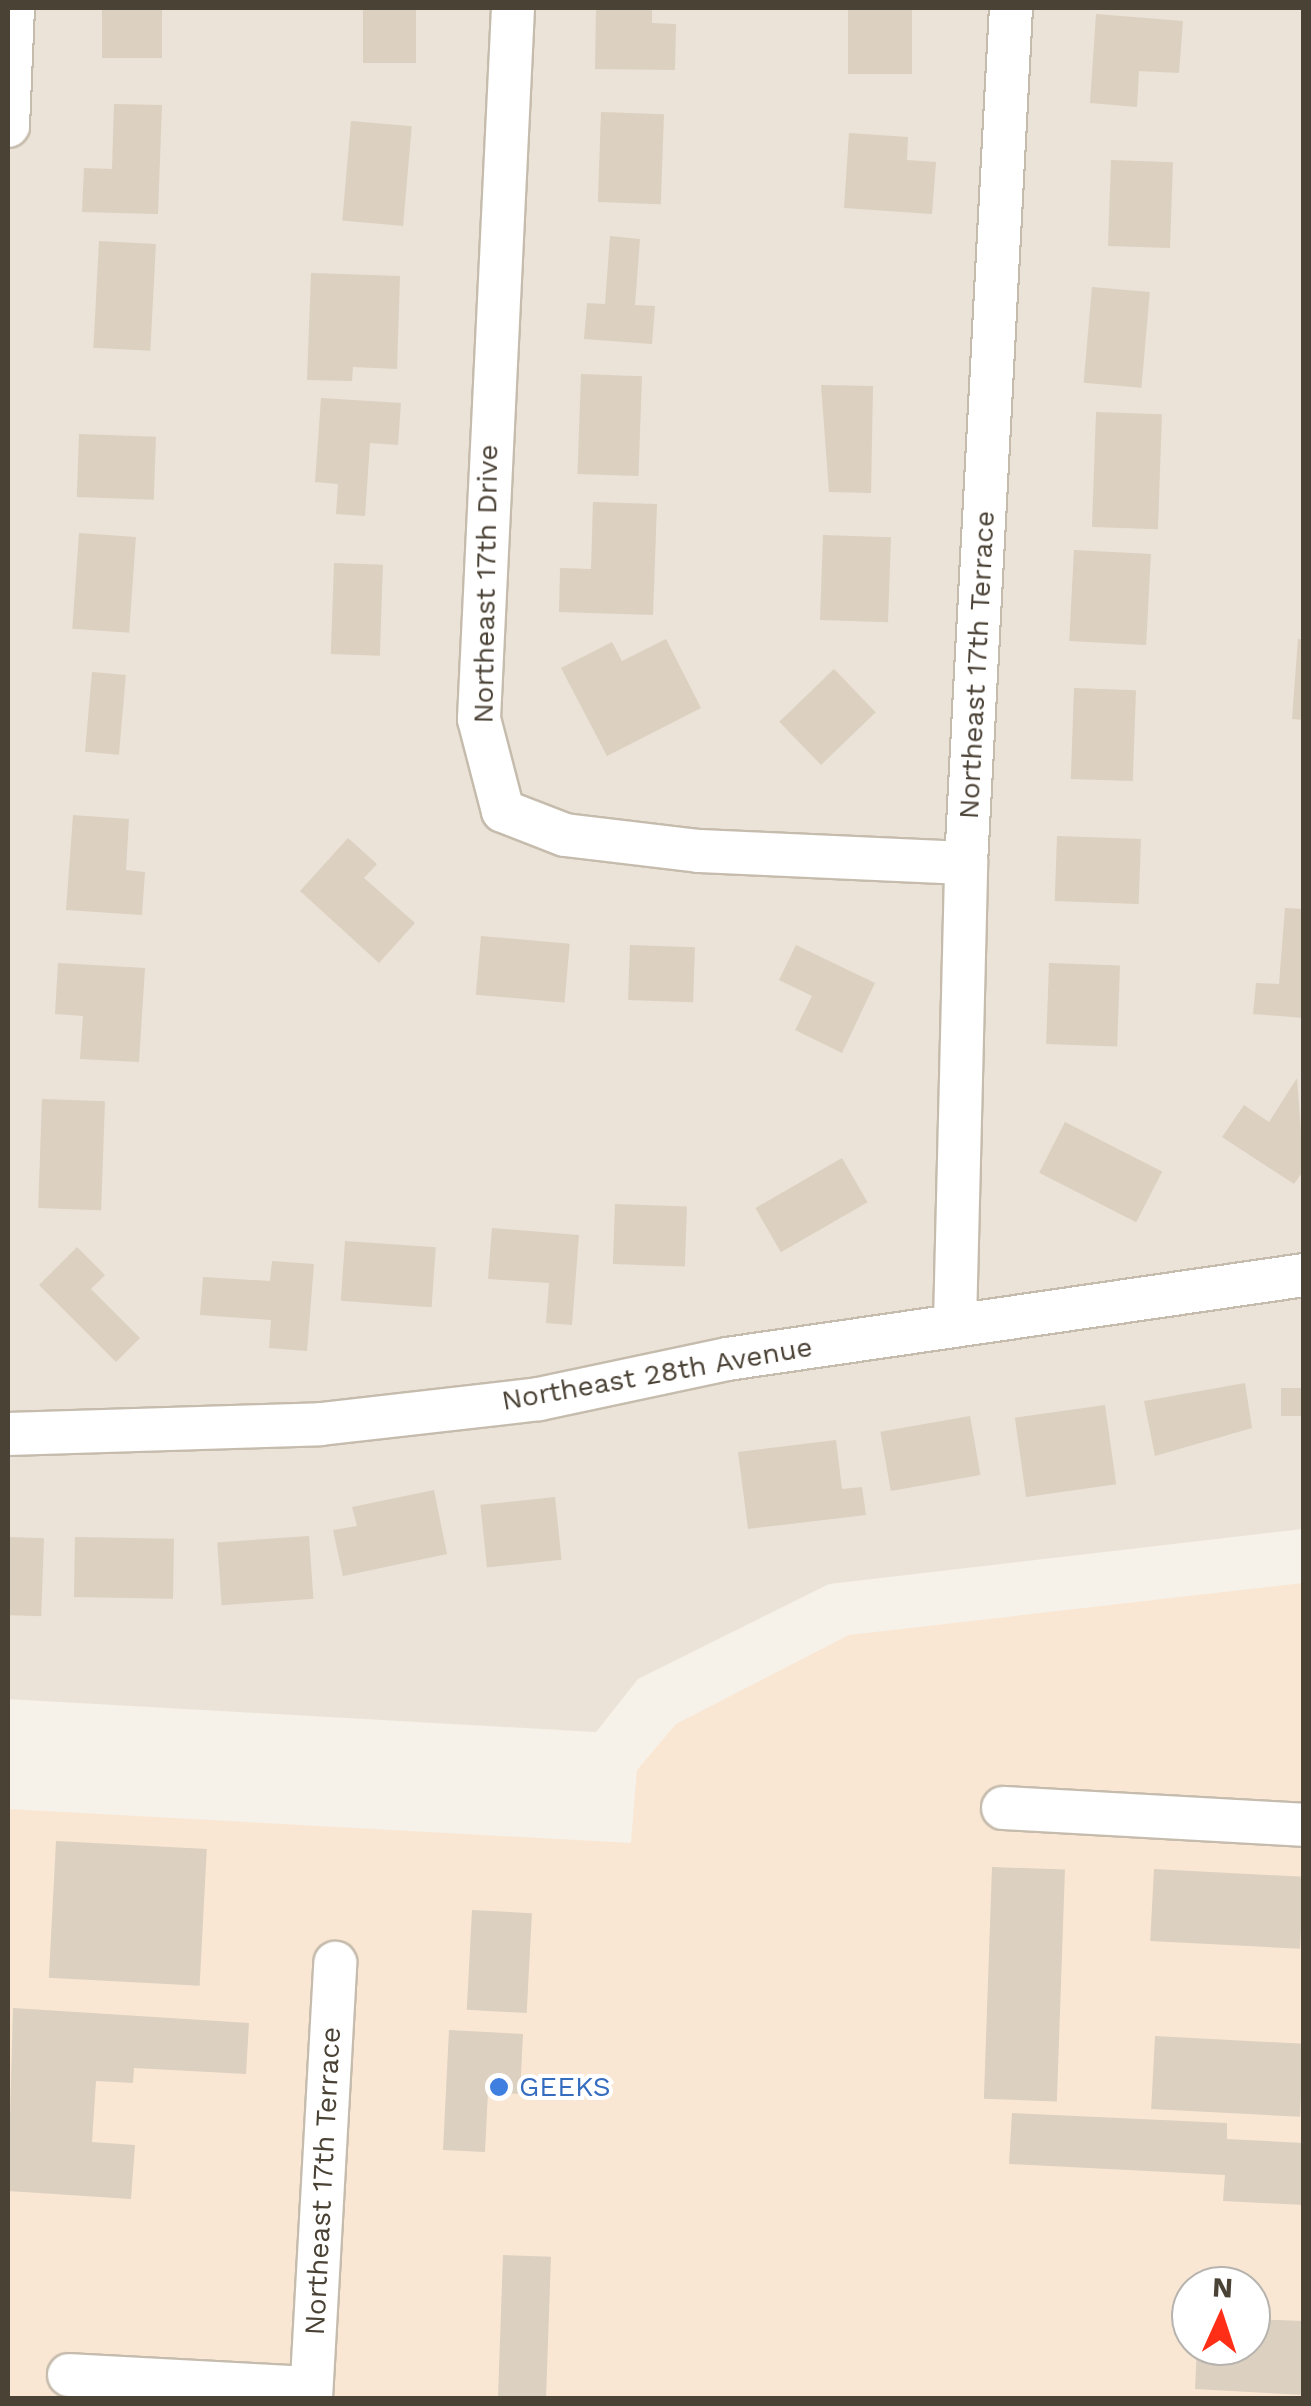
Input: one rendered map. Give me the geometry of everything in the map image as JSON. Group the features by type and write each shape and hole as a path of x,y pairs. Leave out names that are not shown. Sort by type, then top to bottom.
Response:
{"street":[{"path":"8,126 14,8"},
{"name":"Northeast 17th Drive","path":"513,8 479,719 504,810 564,835 699,851 966,863"},
{"name":"Northeast 17th Terrace","path":"955,1323 966,863 1012,8"},
{"name":"Northeast 28th Avenue","path":"8,1434 321,1424 539,1400 955,1323 1304,1274"},
{"path":"1003,1808 1304,1825"},
{"name":"Northeast 17th Terrace","path":"311,2393 335,1963"},
{"path":"69,2375 311,2393"}],"shaded area":[{"path":"8,8 1303,8 1303,1529 829,1584 638,1679 596,1732 8,1699"},
{"path":"1303,1583 1303,2398 8,2398 8,1809 631,1843 637,1770 676,1724 849,1635"}],"building":[{"path":"102,8 162,8 162,58 102,58"},
{"path":"363,8 416,8 416,63 363,63"},
{"path":"596,8 652,8 652,23 676,24 675,70 595,69"},
{"path":"848,8 912,8 912,74 848,74"},
{"path":"1096,14 1183,21 1179,73 1139,71 1137,107 1090,103"},
{"path":"114,104 162,105 158,214 82,212 84,168 112,169"},
{"path":"601,112 664,114 661,204 598,202"},
{"path":"351,121 412,126 403,226 342,221"},
{"path":"849,133 908,137 907,160 936,162 932,214 844,208"},
{"path":"1111,160 1173,162 1170,248 1108,246"},
{"path":"610,236 640,239 635,305 655,306 652,344 584,339 587,303 605,304"},
{"path":"99,241 156,244 150,351 93,348"},
{"path":"311,273 400,276 397,369 353,367 352,381 307,380"},
{"path":"1092,287 1150,292 1141,388 1084,383"},
{"path":"581,374 642,376 638,476 578,474"},
{"path":"821,385 873,386 871,493 829,492"},
{"path":"321,398 401,403 398,445 370,443 365,516 336,514 338,484 315,482"},
{"path":"1096,412 1162,414 1158,529 1092,527"},
{"path":"79,434 156,437 154,500 77,497"},
{"path":"593,502 657,504 653,615 559,612 560,568 591,569"},
{"path":"79,533 136,537 129,633 72,629"},
{"path":"823,535 891,537 888,622 820,620"},
{"path":"1074,550 1151,554 1146,645 1069,641"},
{"path":"334,563 383,565 380,656 331,654"},
{"path":"666,639 701,708 607,756 561,668 612,642 622,661"},
{"path":"1298,639 1304,640 1304,720 1292,719"},
{"path":"834,669 876,712 821,765 779,722"},
{"path":"92,672 126,675 119,755 85,752"},
{"path":"1074,688 1136,690 1133,781 1071,779"},
{"path":"73,815 129,819 126,870 145,872 142,915 66,910"},
{"path":"1057,836 1141,839 1139,904 1055,901"},
{"path":"348,838 377,864 364,878 415,923 379,963 300,891"},
{"path":"1285,908 1304,909 1304,1018 1253,1014 1256,983 1279,984"},
{"path":"481,936 570,944 565,1003 476,995"},
{"path":"630,945 695,947 693,1002 628,1000"},
{"path":"796,945 875,983 842,1053 795,1030 812,996 779,980"},
{"path":"58,963 145,968 139,1062 80,1059 83,1016 55,1014"},
{"path":"1049,963 1120,965 1117,1046 1046,1044"},
{"path":"1297,1078 1304,1170 1294,1184 1222,1137 1244,1105 1269,1122"},
{"path":"42,1099 105,1101 101,1210 38,1208"},
{"path":"1065,1122 1162,1171 1136,1222 1039,1173"},
{"path":"842,1158 867,1202 781,1252 755,1208"},
{"path":"615,1204 687,1207 685,1266 613,1264"},
{"path":"492,1228 579,1235 572,1325 546,1323 549,1283 488,1279"},
{"path":"345,1241 436,1247 432,1307 341,1301"},
{"path":"77,1247 105,1275 91,1289 140,1338 116,1362 39,1285"},
{"path":"272,1261 314,1264 307,1351 269,1348 271,1320 200,1315 203,1277 270,1281"},
{"path":"1245,1383 1252,1428 1155,1456 1144,1401"},
{"path":"1281,1388 1304,1388 1304,1416 1281,1416"},
{"path":"1105,1405 1116,1484 1026,1497 1015,1418"},
{"path":"970,1416 980,1475 891,1491 880,1432"},
{"path":"836,1440 842,1489 862,1487 866,1515 748,1529 738,1452"},
{"path":"434,1490 447,1554 343,1576 333,1530 357,1526 352,1507"},
{"path":"555,1497 562,1560 487,1567 480,1505"},
{"path":"309,1536 313,1599 222,1605 217,1542"},
{"path":"8,1537 44,1538 41,1616 8,1615"},
{"path":"75,1537 174,1539 173,1599 74,1597"},
{"path":"56,1841 207,1849 200,1986 49,1978"},
{"path":"992,1867 1065,1870 1057,2101 984,2099"},
{"path":"1154,1869 1304,1877 1300,1949 1150,1941"},
{"path":"472,1910 532,1913 527,2013 467,2010"},
{"path":"13,2008 249,2023 246,2074 134,2068 133,2083 96,2081 92,2142 135,2145 131,2199 8,2191"},
{"path":"449,2030 523,2034 520,2094 488,2092 485,2152 443,2150"},
{"path":"1155,2036 1304,2044 1300,2117 1151,2109"},
{"path":"1012,2113 1227,2123 1227,2139 1304,2143 1304,2205 1223,2201 1225,2175 1009,2164"},
{"path":"503,2255 551,2257 546,2398 498,2398"},
{"path":"1271,2320 1304,2321 1304,2395 1195,2389 1196,2366 1271,2366"}],"place":[{"name":"GEEKS","path":"499,2087"}]}
